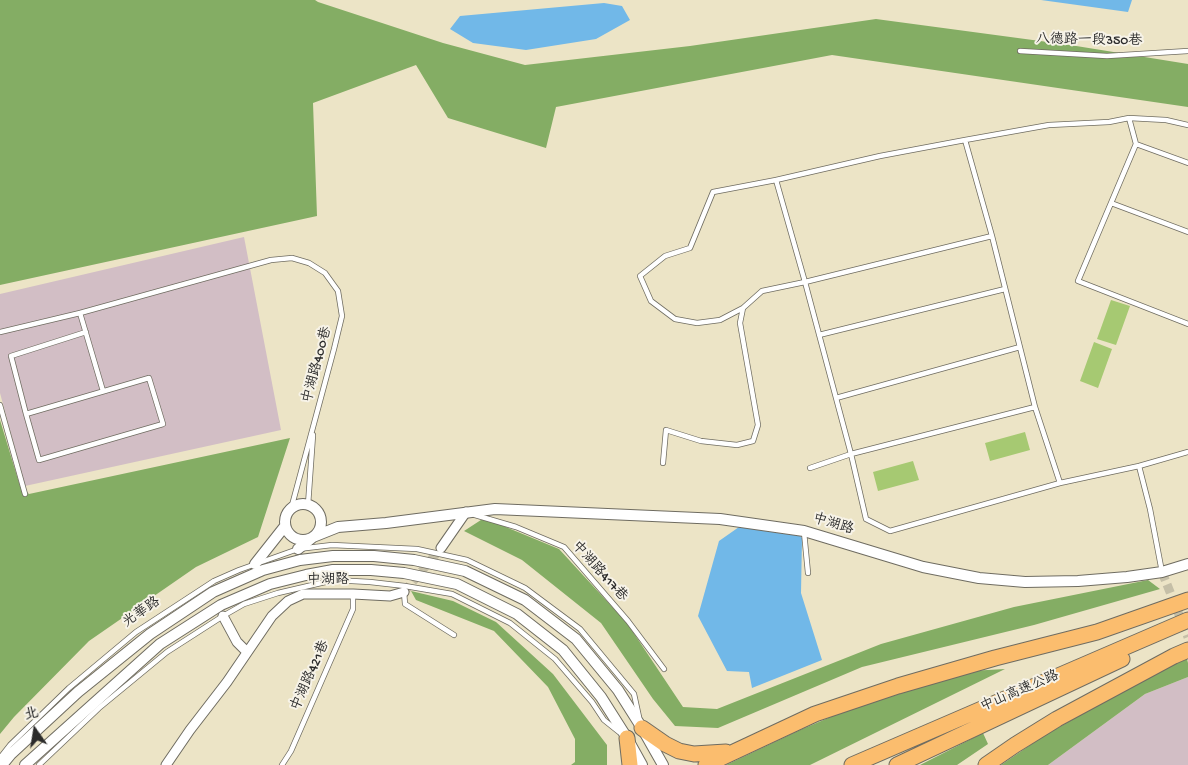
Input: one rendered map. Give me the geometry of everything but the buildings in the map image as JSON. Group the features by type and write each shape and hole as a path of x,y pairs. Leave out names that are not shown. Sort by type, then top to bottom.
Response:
{"highway":[{"path":"706,765 815,714 898,686 995,658 1097,632 1188,600"},
{"name":"中山高速公路","path":"852,765 1188,620"},
{"name":"中山高速公路","path":"897,765 1188,628"},
{"path":"986,765 1057,719 1188,650"},
{"path":"642,728 679,751 694,754 735,751"},
{"path":"627,738 630,765"}],"street":[{"path":"312,508 320,516 320,528 317,533 308,540 296,539 291,536 285,526 285,519 287,513 296,505 302,504 312,508 338,527"},
{"name":"中湖路","path":"298,549 313,538 338,527 495,509 720,519 804,531 923,567 979,578 1026,582 1127,578 1162,572 1188,564"},
{"path":"441,548 466,512"},
{"path":"255,564 285,526"},
{"path":"332,551 414,560 465,571 525,600 576,639 618,690 663,765"},
{"name":"光華路","path":"2,765 11,754 78,692 150,634 213,592 263,570 332,551"},
{"path":"25,765 160,644 221,605 270,584 370,570 396,572 457,584 517,614 563,650 601,697 642,765"},
{"name":"中湖路","path":"166,765 227,682 272,616 288,600 303,594 390,596 404,592"},
{"path":"223,616 237,642 247,652"}],"lane":[{"name":"八德路一段350巷","path":"1020,51 1107,56 1188,51"},
{"path":"1130,118 1136,144 1078,281 1188,324"},
{"path":"992,236 762,291 743,308 720,320 697,323 675,319 651,301 640,276 665,256 690,248 713,192 776,180 871,158 1049,125 1108,122 1130,118 1166,120 1188,125"},
{"path":"965,140 992,236 1035,407 1060,484"},
{"path":"1136,144 1188,163"},
{"path":"776,180 851,454 866,519 890,531 1060,484 1139,466 1188,452"},
{"path":"1111,203 1188,232"},
{"name":"中湖路400巷","path":"0,332 80,313 271,260 292,258 309,262 325,273 338,291 342,316 291,509"},
{"path":"819,335 1005,289"},
{"path":"663,463 666,430 701,441 737,446 753,441 758,425 740,323 743,308"},
{"path":"80,313 103,391"},
{"path":"26,414 149,378 163,424 39,460 26,414 11,356 86,332"},
{"path":"836,398 1020,347"},
{"path":"0,405 25,494"},
{"path":"810,468 851,454 1035,407"},
{"name":"中湖路400巷","path":"312,508 314,423"},
{"path":"1139,466 1150,509 1162,572"},
{"name":"中湖路417巷","path":"466,512 516,527 564,546 628,622 664,669"},
{"path":"804,531 808,573"},
{"name":"光華路","path":"0,758 10,745 69,688 136,632 214,581 298,549 332,551"},
{"path":"39,765 99,708 167,652 244,604 333,575"},
{"path":"404,592 405,604 454,635"},
{"name":"中湖路421巷","path":"282,765 291,750 353,609 353,594"}],"shaded area":[{"path":"244,237 281,430 25,486 0,393 0,294"},
{"path":"1188,677 1188,765 1048,765 1145,694"}],"green space":[{"path":"0,0 315,0 443,43 525,65 690,46 876,19 1070,45 1188,64 1188,107 832,55 556,107 546,148 448,118 416,65 313,103 317,216 0,285"},
{"path":"1111,300 1130,306 1116,345 1097,339"},
{"path":"1094,342 1112,349 1098,388 1080,381"},
{"path":"0,420 20,486 29,494 290,438 258,537 196,567 89,641 14,717 0,734"},
{"path":"1025,432 1030,450 990,461 985,443"},
{"path":"913,461 919,480 878,491 873,472"},
{"path":"484,518 559,549 627,623 683,707 717,709 881,644 1014,607 1148,580 1160,589 1034,625 862,667 718,728 675,726 653,699 601,623 522,560 464,531"},
{"path":"411,591 453,601 496,622 553,674 607,745 607,765 571,765 575,762 575,739 548,687 494,631 416,600"},
{"path":"1187,659 1188,677 1145,694 1048,765 1001,765 1042,737 1152,674"},
{"path":"1005,669 810,765 726,765 840,713 970,671"},
{"path":"983,733 988,744 957,765 920,765"}],"water":[{"path":"1041,0 1132,0 1128,12"},
{"path":"604,3 622,6 630,20 596,39 526,50 473,43 450,29 460,16"},
{"path":"739,527 797,532 802,538 801,593 822,660 752,688 749,672 727,671 698,616 719,541"}],"tunnel":[{"path":"404,592 441,548"},
{"path":"1162,572 1188,637"}]}
